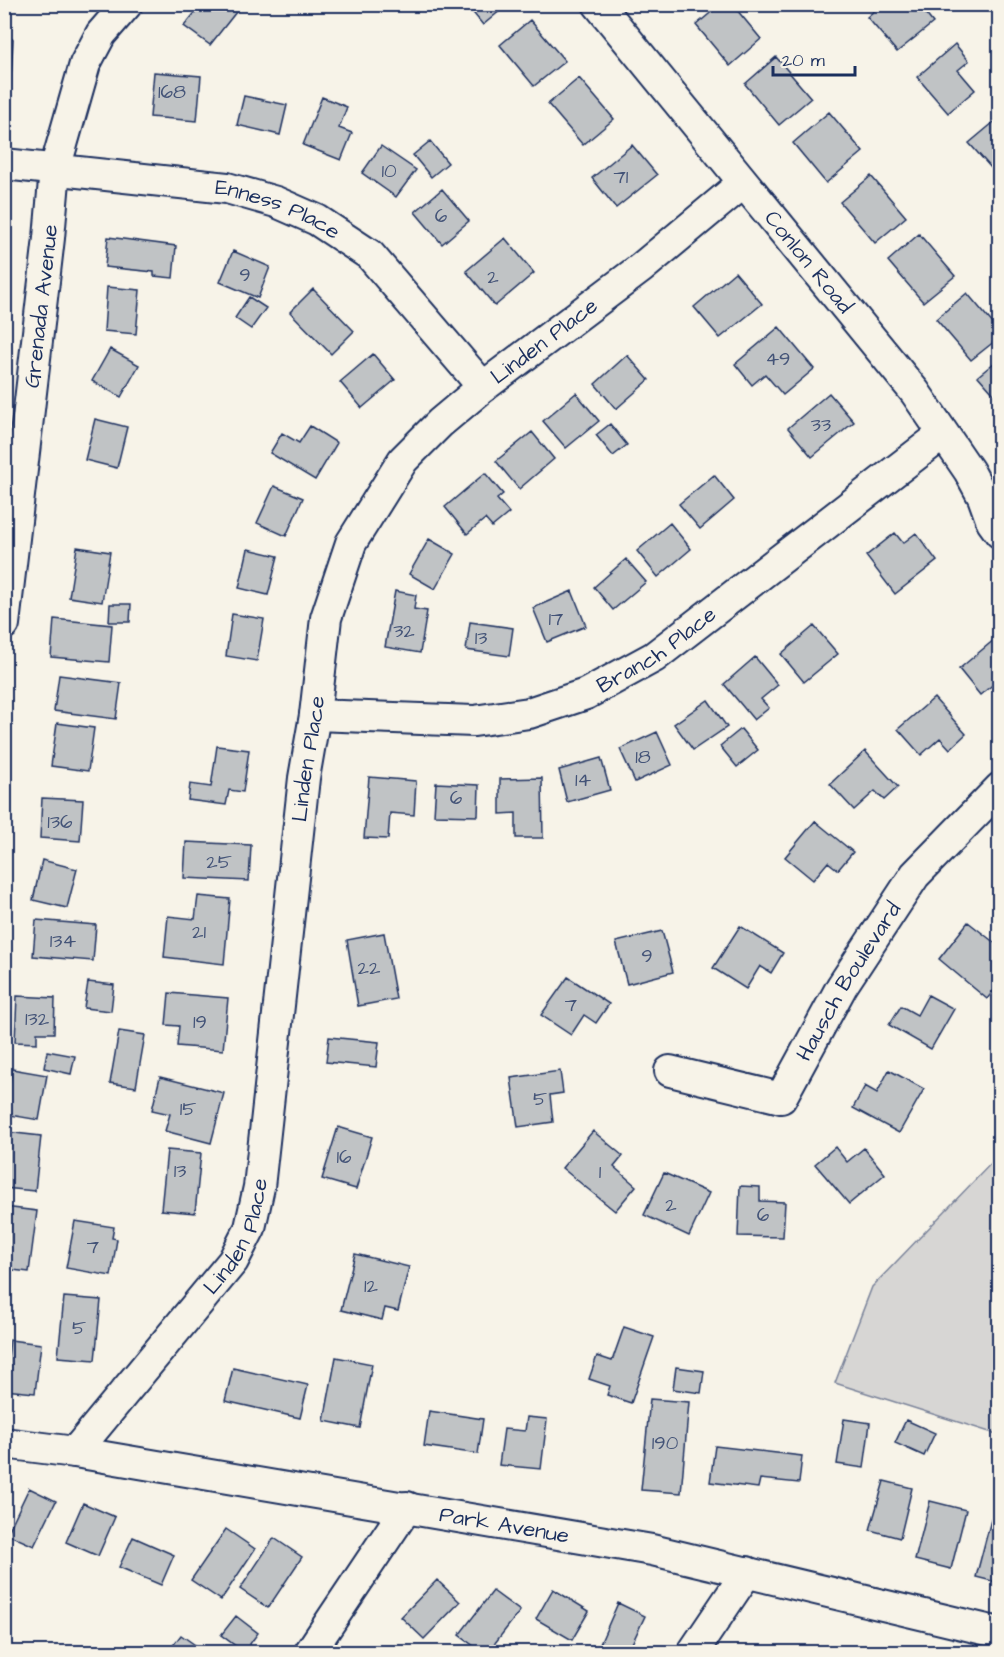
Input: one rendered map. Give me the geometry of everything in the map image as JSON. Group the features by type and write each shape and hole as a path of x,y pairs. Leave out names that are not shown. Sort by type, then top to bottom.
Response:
{"street":[{"name":"Grenada Avenue","path":"4,624 55,169 85,64 100,34 127,4"},
{"name":"Conlon Road","path":"598,4 915,392 977,485 999,533"},
{"name":"Enness Place","path":"4,164 226,189 276,202 317,220 370,255 483,387"},
{"name":"Linden Place","path":"75,1452 233,1261 250,1228 259,1187 304,778 315,715 327,618 351,543 403,460 440,423 483,387 640,268 743,183"},
{"name":"Branch Place","path":"315,715 474,721 529,713 586,694 654,657 943,434"},
{"name":"Hausch Boulevard","path":"670,1071 781,1098 842,986 915,876 999,788"},
{"name":"Park Avenue","path":"4,1443 75,1452 652,1550 999,1633"},
{"path":"309,1653 407,1507"},
{"path":"693,1653 747,1572"}],"shaded area":[{"path":"999,1155 999,1435 835,1383 872,1287"}],"building":[{"path":"202,4 226,4 236,12 210,45 184,26"},
{"path":"466,4 508,4 483,25"},
{"path":"721,4 732,4 761,39 730,66 696,25"},
{"path":"882,4 918,4 933,23 897,52 867,17"},
{"path":"530,20 565,61 534,86 500,45"},
{"path":"4,39 13,39 10,99 4,98"},
{"path":"955,44 969,61 958,70 975,90 948,113 917,77"},
{"path":"776,57 811,98 779,125 745,84"},
{"path":"154,72 201,76 197,121 150,117"},
{"path":"579,78 614,119 583,145 548,104"},
{"path":"244,96 287,105 280,135 237,125"},
{"path":"322,97 347,107 339,128 352,133 341,160 303,145"},
{"path":"829,112 863,152 826,183 793,143"},
{"path":"1000,117 1000,178 969,143"},
{"path":"430,141 448,163 431,177 413,155"},
{"path":"632,145 657,175 616,208 592,178"},
{"path":"381,146 416,170 396,197 362,173"},
{"path":"871,176 906,217 875,243 840,202"},
{"path":"442,189 469,221 442,244 415,212"},
{"path":"919,234 955,276 923,302 888,261"},
{"path":"108,237 176,246 173,278 154,276 154,272 105,267"},
{"path":"505,238 534,273 495,306 466,271"},
{"path":"233,251 270,267 258,298 220,282"},
{"path":"735,272 762,304 720,338 694,307"},
{"path":"107,287 140,290 136,334 104,331"},
{"path":"313,289 354,331 331,354 290,312"},
{"path":"967,293 1000,332 1000,337 971,360 936,319"},
{"path":"249,297 266,308 251,329 235,318"},
{"path":"779,327 814,369 783,395 765,374 752,385 735,364"},
{"path":"110,349 139,365 121,397 92,381"},
{"path":"373,354 395,380 362,408 340,382"},
{"path":"627,355 649,380 616,409 595,384"},
{"path":"1000,358 1000,401 978,376"},
{"path":"576,393 599,421 566,448 543,421"},
{"path":"829,393 854,422 812,457 788,428"},
{"path":"95,419 127,427 117,468 85,460"},
{"path":"610,424 627,445 613,456 596,435"},
{"path":"310,426 337,443 315,480 270,453 282,433 299,443"},
{"path":"532,432 554,459 519,489 496,461"},
{"path":"485,473 503,494 497,499 509,513 492,527 485,519 467,534 445,507"},
{"path":"714,475 734,500 700,529 679,504"},
{"path":"274,486 303,498 286,536 257,523"},
{"path":"670,523 691,549 658,577 637,551"},
{"path":"895,533 903,543 916,533 937,561 895,594 866,556"},
{"path":"429,539 455,554 435,589 409,574"},
{"path":"77,547 110,552 102,602 69,597"},
{"path":"248,549 278,556 268,595 239,588"},
{"path":"626,559 646,582 613,610 594,587"},
{"path":"395,591 416,595 414,609 427,611 420,653 385,647"},
{"path":"572,591 586,626 547,642 533,608"},
{"path":"110,604 131,604 130,622 109,622"},
{"path":"232,614 264,619 257,661 226,656"},
{"path":"54,619 112,625 109,662 51,657"},
{"path":"470,622 513,628 509,656 466,650"},
{"path":"814,626 838,654 804,682 781,654"},
{"path":"995,639 1000,645 1000,679 980,695 959,669"},
{"path":"755,657 778,685 761,699 769,708 754,720 724,684"},
{"path":"59,675 121,683 116,719 54,711"},
{"path":"934,698 966,734 950,749 940,738 921,755 898,729"},
{"path":"708,700 727,727 693,750 674,724"},
{"path":"57,723 94,728 88,771 51,766"},
{"path":"741,729 758,750 737,767 720,746"},
{"path":"657,732 672,765 635,782 620,749"},
{"path":"217,746 249,750 243,792 229,790 226,805 188,800 190,784 211,787"},
{"path":"865,751 898,787 884,800 875,791 854,810 830,784"},
{"path":"601,758 610,790 567,802 559,770"},
{"path":"369,777 416,781 414,815 390,813 388,839 364,838"},
{"path":"542,778 543,838 516,838 516,813 500,814 500,779"},
{"path":"436,783 479,785 478,816 434,815"},
{"path":"42,798 83,800 80,841 40,838"},
{"path":"815,821 853,852 838,870 828,862 813,880 785,857"},
{"path":"186,842 251,845 249,881 184,878"},
{"path":"42,860 77,869 67,908 33,900"},
{"path":"198,896 230,899 224,964 164,957 168,916 195,919"},
{"path":"36,920 96,925 93,961 33,956"},
{"path":"968,922 1000,947 1000,983 987,999 939,959"},
{"path":"740,926 783,953 771,973 760,966 746,989 713,968"},
{"path":"662,931 673,972 627,984 616,942"},
{"path":"384,933 396,999 358,1006 347,940"},
{"path":"568,977 609,1004 596,1023 584,1015 571,1035 541,1015"},
{"path":"88,982 114,985 111,1011 84,1008"},
{"path":"169,993 228,998 223,1050 177,1046 179,1026 166,1025"},
{"path":"928,995 954,1009 931,1049 889,1025 901,1006 917,1015"},
{"path":"17,996 55,998 54,1033 37,1033 37,1043 15,1042"},
{"path":"119,1031 145,1035 136,1087 110,1083"},
{"path":"329,1037 379,1042 376,1067 326,1062"},
{"path":"47,1051 75,1056 71,1074 44,1068"},
{"path":"12,1069 47,1075 39,1120 4,1114"},
{"path":"889,1070 924,1089 899,1133 853,1108 865,1086 877,1093"},
{"path":"560,1071 563,1093 550,1095 553,1122 518,1127 511,1078"},
{"path":"160,1077 224,1093 211,1143 165,1131 170,1114 152,1110"},
{"path":"338,1127 372,1137 356,1189 322,1179"},
{"path":"593,1131 623,1156 614,1167 636,1186 615,1211 562,1168"},
{"path":"6,1132 41,1136 35,1191 4,1188"},
{"path":"835,1147 847,1162 864,1148 885,1174 849,1204 815,1164"},
{"path":"167,1150 201,1153 195,1213 161,1210"},
{"path":"664,1173 709,1193 689,1236 644,1215"},
{"path":"740,1186 760,1187 760,1201 785,1202 783,1237 738,1236"},
{"path":"4,1207 37,1211 29,1272 4,1269"},
{"path":"75,1221 114,1227 112,1238 117,1239 111,1276 66,1268"},
{"path":"355,1254 409,1267 398,1311 385,1308 382,1320 341,1310"},
{"path":"64,1297 101,1300 95,1360 58,1357"},
{"path":"624,1327 654,1337 631,1403 607,1395 610,1386 589,1379 597,1356 612,1361"},
{"path":"10,1340 41,1344 35,1393 4,1390"},
{"path":"336,1357 372,1364 360,1428 324,1421"},
{"path":"676,1367 704,1371 701,1393 673,1389"},
{"path":"233,1368 308,1385 300,1418 225,1401"},
{"path":"650,1399 689,1402 681,1493 641,1490"},
{"path":"429,1411 483,1419 478,1454 424,1446"},
{"path":"527,1417 547,1419 541,1469 499,1465 504,1429 525,1431"},
{"path":"844,1419 870,1423 864,1468 837,1464"},
{"path":"906,1420 935,1433 924,1456 895,1443"},
{"path":"715,1446 802,1456 799,1483 760,1479 758,1488 710,1482"},
{"path":"884,1481 912,1488 900,1538 870,1530"},
{"path":"29,1488 56,1501 34,1546 7,1534"},
{"path":"930,1501 966,1510 951,1569 915,1560"},
{"path":"83,1503 115,1517 98,1556 66,1542"},
{"path":"992,1516 1000,1518 1000,1583 976,1577"},
{"path":"226,1529 255,1549 221,1600 191,1580"},
{"path":"133,1537 174,1555 161,1585 119,1567"},
{"path":"274,1538 302,1557 268,1608 240,1589"},
{"path":"437,1580 460,1602 424,1639 401,1617"},
{"path":"553,1589 589,1611 572,1640 536,1619"},
{"path":"493,1591 520,1611 488,1652 482,1652 459,1635"},
{"path":"618,1603 645,1616 628,1652 619,1652 600,1644"},
{"path":"236,1616 258,1633 244,1652 221,1635"},
{"path":"181,1635 205,1652 168,1652"}]}
